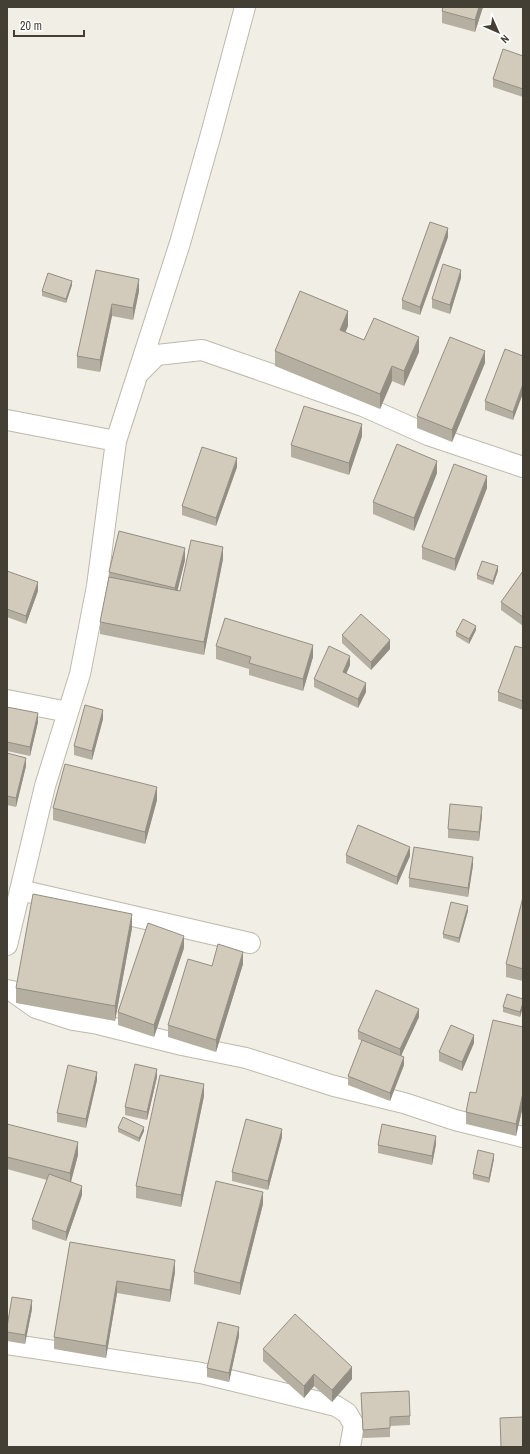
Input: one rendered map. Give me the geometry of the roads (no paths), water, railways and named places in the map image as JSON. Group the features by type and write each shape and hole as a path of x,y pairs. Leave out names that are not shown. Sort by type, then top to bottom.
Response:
{"street":[{"path":"7,945 45,786 80,674 97,586 116,441 180,244 245,7"},
{"path":"136,377 157,355 202,350 363,406 428,435 523,467"},
{"path":"7,420 116,441"},
{"path":"7,700 68,712"},
{"path":"20,890 250,943"},
{"path":"7,990 12,991 36,1008 73,1020 98,1024 182,1045 246,1058 334,1086 404,1103 455,1120 523,1137"},
{"path":"7,1344 201,1373 336,1406 347,1413 354,1425 350,1447"}]}
